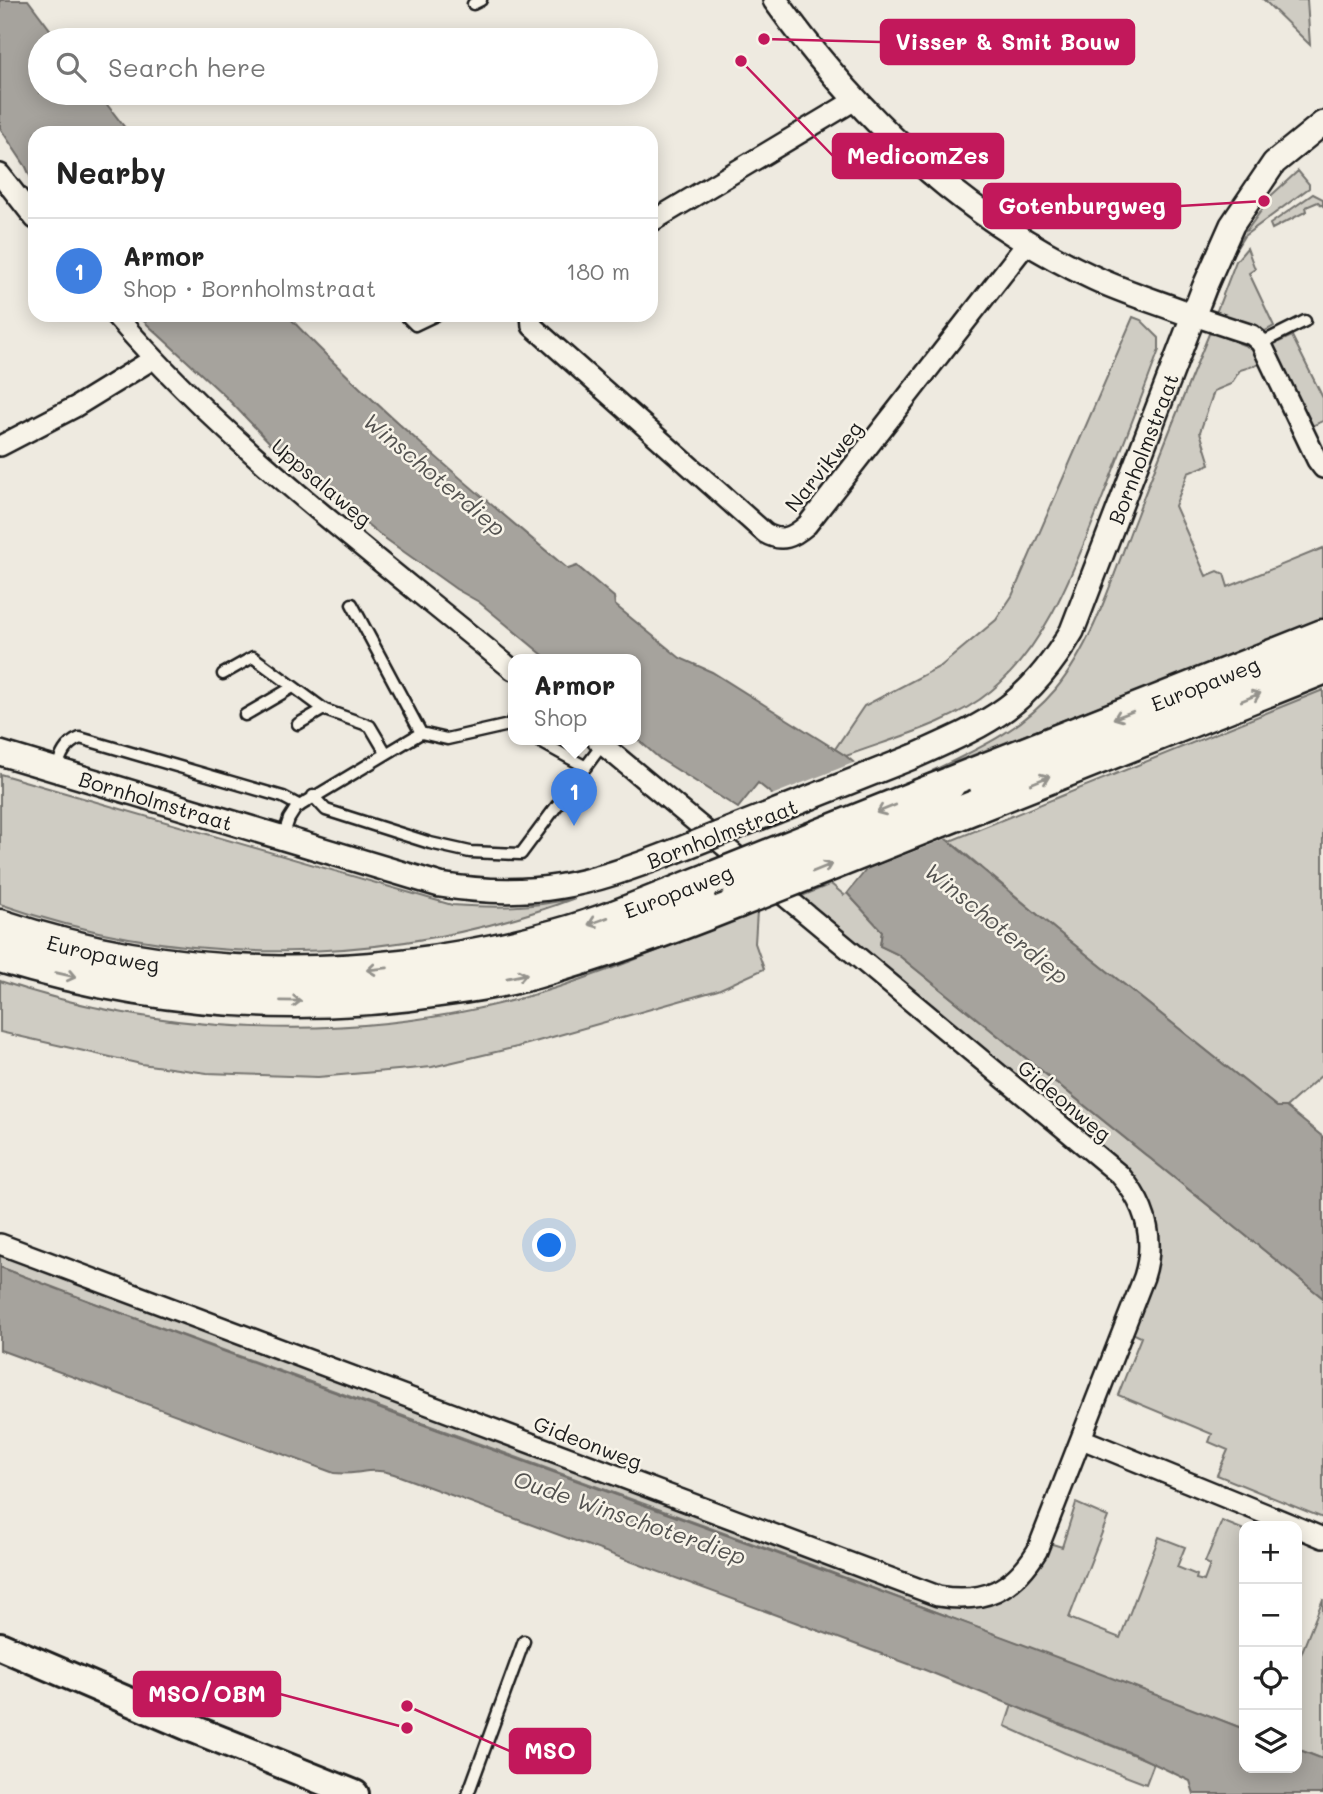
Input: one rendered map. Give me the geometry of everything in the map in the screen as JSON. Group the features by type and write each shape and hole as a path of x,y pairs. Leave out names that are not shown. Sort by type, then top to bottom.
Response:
{"highway":[{"name":"Europaweg","path":"0,926 45,941 130,960 248,972 370,970 464,958 562,934 708,880 1323,636"},
{"name":"Europaweg","path":"0,957 100,983 203,998 327,1002 376,999 468,986 534,972 655,933 736,902 1323,668"}],"main road":[{"path":"0,1646 196,1730 355,1794"}],"street":[{"path":"775,0 810,48 905,152 981,214 1027,243 1095,278 1252,335 1261,343 1323,468"},
{"path":"658,218 855,100"},
{"name":"Bornholmstraat","path":"0,753 440,885 494,891 570,886 618,873 915,756 977,728 1005,711 1025,694 1060,651 1072,631 1232,225 1275,163 1323,123"},
{"name":"Bornholmstraat","path":"1254,193 1323,143"},
{"path":"0,174 28,210"},
{"name":"Narvikweg","path":"531,322 531,326 765,533 774,538 791,538 807,525 1027,243"},
{"name":"Uppsalaweg","path":"121,322 153,359 269,468 508,666"},
{"path":"0,446 75,407 153,359"},
{"name":"Gideonweg","path":"0,1244 300,1355 634,1484 945,1597 966,1599 990,1594 1005,1587 1025,1570 1037,1551 1149,1261 1149,1234 1136,1196 1120,1175 604,745"},
{"path":"1082,1439 1281,1521"},
{"path":"1302,1529 1323,1538"}],"lane":[{"path":"1261,343 1305,321"},
{"path":"352,604 421,733"},
{"path":"223,674 253,657 324,709 370,726 386,753"},
{"path":"245,715 293,687"},
{"path":"298,724 324,709"},
{"path":"283,838 289,819 313,796 421,733 447,739 508,725"},
{"path":"56,770 65,749 80,738 283,797 300,806"},
{"path":"548,745 586,767"},
{"path":"313,796 326,810 430,843 470,852 521,854 586,767 598,745"},
{"path":"467,1794 523,1641"}],"shaded area":[{"path":"1264,0 1307,0 1310,45"},
{"path":"1298,171 1309,184 1309,188 1244,236 1230,258 1241,234 1266,204 1264,202"},
{"path":"1313,194 1323,199 1323,206 1318,202 1306,207 1307,211 1272,229 1270,224"},
{"path":"1247,248 1255,269 1249,273 1274,326 1265,331 1216,313 1236,261"},
{"path":"1224,272 1211,307 1211,302"},
{"path":"1133,317 1141,320 1159,338 1159,350 1069,580 1028,652 991,691 958,713 846,756 835,749 864,706 941,666 996,620 1012,596"},
{"path":"1214,333 1251,348 1260,364 1240,370 1231,384 1214,391 1200,432 1210,464 1188,473 1175,506 1206,576 1218,571 1224,574 1228,587 1323,548 1323,619 932,771 1013,727 1042,704 1069,671 1102,607 1209,334"},
{"path":"1292,336 1323,398 1323,421 1310,427 1272,345"},
{"path":"1323,690 1323,1074 1286,1107 1277,1107 1056,930 950,841"},
{"path":"0,774 452,905 514,906 575,898 505,921 434,937 361,947 288,951 215,949 142,940 70,925 0,904"},
{"path":"831,884 844,895 847,893 882,931 880,946 897,954 1323,1298 1323,1518 1217,1475 1228,1450 1209,1442 1212,1434 1118,1395 1141,1337 1132,1333 1149,1205 797,898"},
{"path":"757,911 755,943 764,969 718,990 517,1047 432,1067 318,1077 207,1073 141,1064 0,1032 0,981 62,999 126,1013 258,1027 324,1027 455,1013 518,999 579,980"},
{"path":"0,1254 987,1603 1018,1588 1049,1543 1062,1547 1076,1503 1108,1517 1069,1618 1120,1638 1159,1537 1185,1547 1177,1567 1197,1575 1196,1579 1204,1581 1210,1565 1205,1562 1222,1521 1239,1528 1239,1727 817,1567 0,1267"},
{"path":"1323,1599 1323,1759 1302,1751 1302,1652"},
{"path":"1012,1705 1154,1763 1146,1784 1065,1753 1005,1726"}],"water":[{"path":"0,0 28,0 49,28 28,28 28,105 107,105 124,126 28,126 28,171 0,128"},
{"name":"Winschoterdiep","path":"145,322 294,322 354,382 459,477 568,569 577,566 614,597 615,605 680,658 712,672 846,756 1056,930 1277,1107 1286,1107 1323,1137 1323,1298 897,954 880,946 882,931 847,893 864,869 758,783 738,808 660,759 641,742 641,654 542,654 479,602 456,589 379,534 271,444 225,396"},
{"name":"Oude Winschoterdiep","path":"0,1267 311,1384 934,1611 1239,1727 1239,1773 1302,1773 1302,1751 1323,1759 1323,1794 1194,1794 1190,1781 1136,1755 925,1670 394,1474 377,1471 334,1473 0,1350"}],"pier":[{"path":"858,761 951,837 864,871 845,895 844,891 861,870 769,796"}],"place":[{"name":"Visser & Smit Bouw","path":"764,39"},
{"name":"MedicomZes","path":"741,61"},
{"name":"Gotenburgweg","path":"1264,201"},
{"name":"Armor","path":"574,826"},
{"name":"MSO","path":"407,1706"},
{"name":"MSO/OBM","path":"407,1728"}]}
